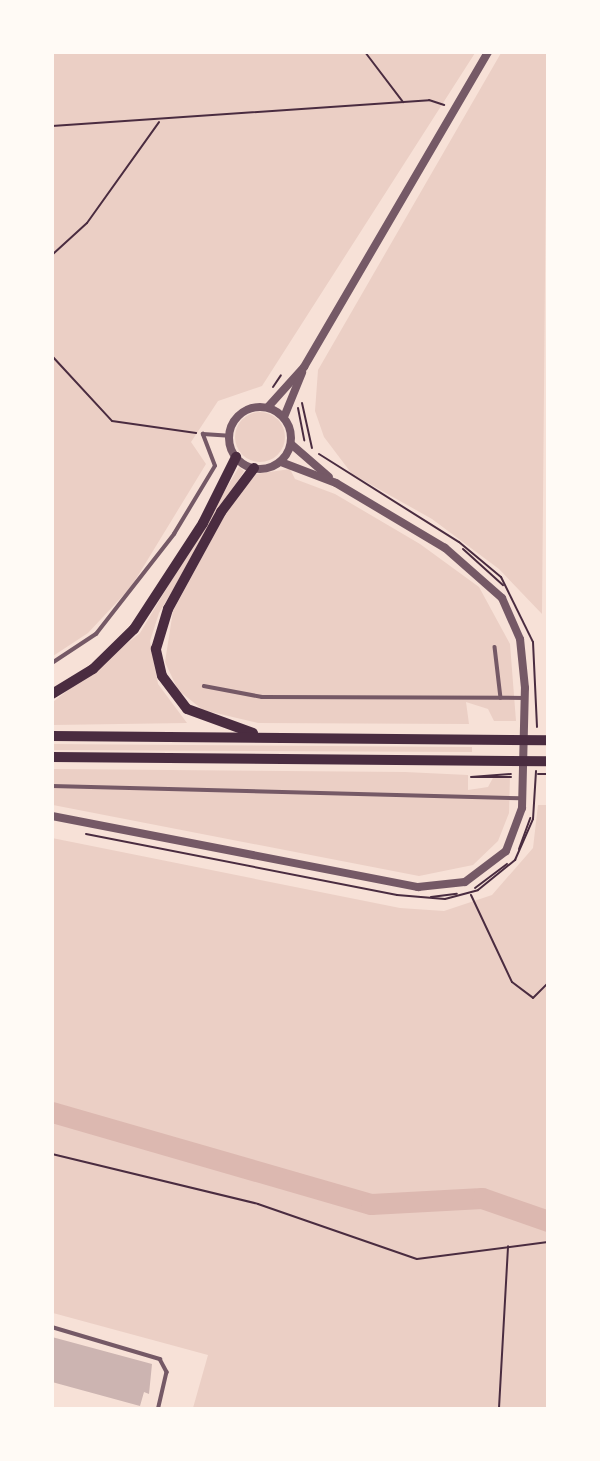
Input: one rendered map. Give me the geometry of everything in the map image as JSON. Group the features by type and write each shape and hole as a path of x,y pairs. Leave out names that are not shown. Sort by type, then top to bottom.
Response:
{"highway":[{"path":"52,694 93,669 134,629 203,523 236,457"},
{"path":"254,468 180,585 156,649 162,676 187,709 270,737"},
{"path":"52,736 542,738"},
{"path":"52,757 542,762"}],"street":[{"path":"336,483 291,444 284,417 304,367 458,110 488,52"},
{"path":"52,816 418,887 465,882 506,851 523,799 525,698 520,639 497,591 445,548 336,483 281,462 254,468 236,457 229,436 239,415 268,407 304,367"},
{"path":"268,407 284,417"},
{"path":"281,462 291,444"}],"lane":[{"path":"52,663 96,634 174,534 215,466 204,434 229,436"},
{"path":"495,647 501,698"},
{"path":"204,686 262,697 525,698"},
{"path":"52,786 523,799"},
{"path":"52,1327 160,1359 167,1372 159,1409"}],"path":[{"path":"365,52 404,103"},
{"path":"52,126 429,100 458,110"},
{"path":"53,254 87,223 160,120"},
{"path":"52,356 112,421 134,429 204,434"},
{"path":"280,376 284,390"},
{"path":"292,398 308,448"},
{"path":"292,398 302,401 314,449 475,553 513,593 533,642 542,738"},
{"path":"77,832 415,898 471,893 504,872 523,848 533,819 542,762"},
{"path":"483,774 471,777 517,778"},
{"path":"465,882 512,982 533,998 548,983"},
{"path":"52,1154 258,1204 417,1259 508,1244 548,1242"},
{"path":"499,1409 508,1244"}],"shaded area":[{"path":"53,53 475,53 262,386 218,401 191,442 206,464 131,587 88,633 53,656"},
{"path":"501,53 547,53 542,614 499,569 432,519 352,474 324,437 315,411 318,370"},
{"path":"260,412 278,419 285,437 278,455 260,462 242,455 235,437 242,419"},
{"path":"239,467 244,471 159,613 150,641 158,684 187,723 53,725 53,702 140,633"},
{"path":"290,469 295,479 335,494 420,544 479,587 510,644 516,721 494,721 488,709 466,702 469,724 258,723 203,710 178,690 165,662 173,611 229,507 256,474"},
{"path":"53,744 472,747 472,752 53,750"},
{"path":"53,769 468,775 468,790 488,787 494,776 510,776 509,813 498,841 473,865 419,876 53,805"},
{"path":"538,805 547,805 547,1408 193,1408 208,1355 53,1313 52,838 400,908 444,911 492,895 533,848"}],"building":[{"path":"52,1337 152,1364 149,1394 144,1392 140,1406 52,1382"}],"waterway":[{"path":"52,1112 371,1204 482,1198 548,1221"}]}
